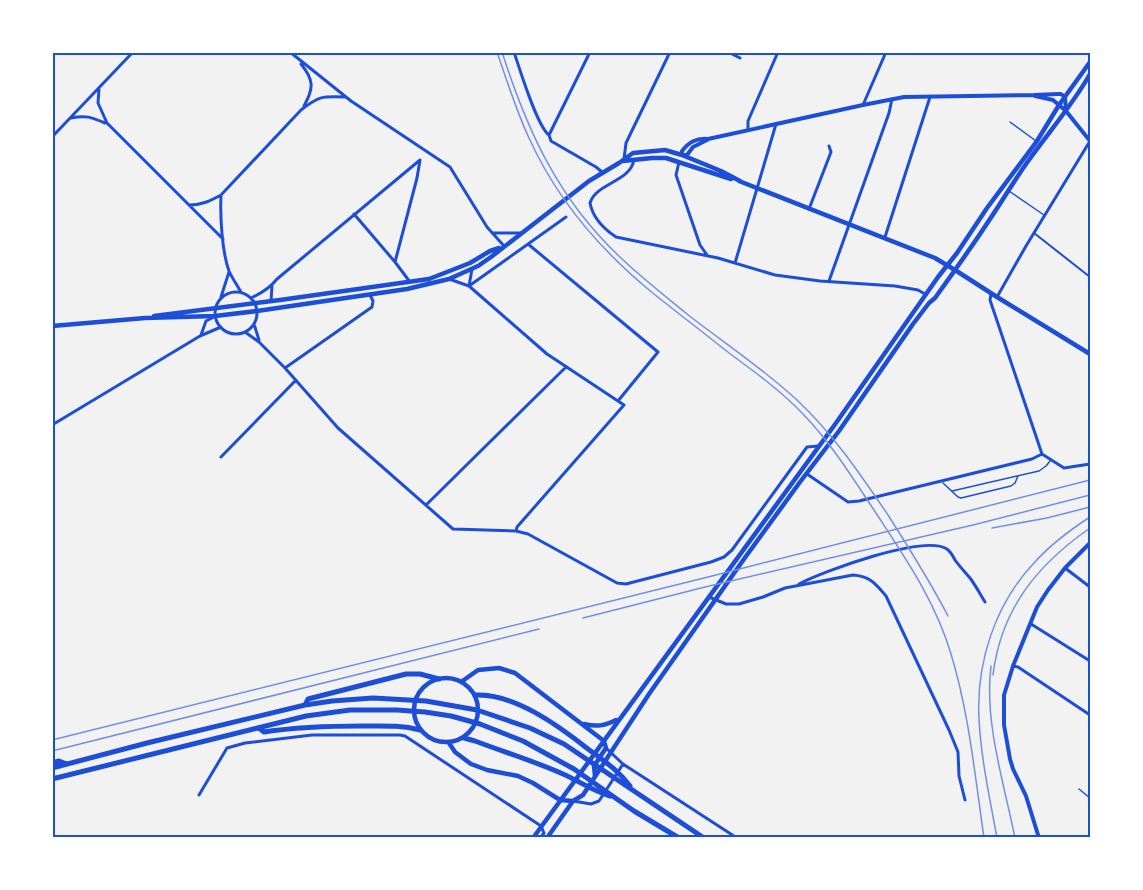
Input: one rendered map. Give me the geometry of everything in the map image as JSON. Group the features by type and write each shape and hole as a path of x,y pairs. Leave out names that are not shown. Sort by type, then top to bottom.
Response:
{"highway":[{"path":"305,705 308,699 406,674 420,674 439,679"},
{"path":"475,696 484,695 505,700 527,709 566,732 620,773 633,790"},
{"path":"52,768 305,705 373,698 398,699 477,710 564,744 704,837"},
{"path":"52,779 333,711 372,709 425,712 480,724 523,741 574,769 679,837"},
{"path":"260,729 264,732 331,726 405,726 420,730"},
{"path":"464,738 547,767 601,794 614,797"},
{"path":"52,763 59,761 68,764"}],"main road":[{"path":"533,837 980,221 1090,62"},
{"path":"547,837 573,801 583,795 649,694 744,559 839,431 913,324 935,298 1008,190 1090,78"},
{"path":"145,318 215,316 257,311 370,295 449,279 472,269 491,257 589,181 633,153 665,150 721,171 740,181"},
{"path":"679,162 682,155"},
{"path":"623,161 659,158 740,181 934,258 1090,354"},
{"path":"52,326 145,318 410,283 446,273 504,246"},
{"path":"461,682 478,670 499,668 515,673 604,741 606,748 594,766 595,776"},
{"path":"439,679 454,679 461,682 471,690 478,705 476,723 471,732 464,738 449,743 428,738 415,722 413,713 417,695 423,687 439,679"},
{"path":"581,723 597,727 619,719"},
{"path":"449,743 455,752 471,764 487,770 518,776 560,800 573,801"}],"street":[{"path":"52,137 133,52"},
{"path":"290,52 346,98 450,167 492,234 504,246"},
{"path":"514,52 537,116 551,141 602,172"},
{"path":"549,135 590,52"},
{"path":"623,161 626,143 670,52"},
{"path":"728,52 740,58"},
{"path":"748,130 748,121 778,52"},
{"path":"862,105 886,52"},
{"path":"298,60 309,74 311,83 311,94 301,110"},
{"path":"99,89 98,103 106,123"},
{"path":"682,155 682,151 690,141 904,97 1058,93 1065,97 1066,111"},
{"path":"1034,95 1053,100 1066,111 1090,141 1046,216 990,300 1042,454 1064,468 1090,464"},
{"path":"189,205 207,203 221,195 301,110 314,100 322,97 346,98"},
{"path":"885,239 930,97"},
{"path":"829,281 892,99"},
{"path":"71,118 90,116 106,123 223,239"},
{"path":"735,263 776,124"},
{"path":"809,208 831,152 829,147"},
{"path":"251,298 272,286 277,279 420,160 395,262"},
{"path":"634,160 631,170 593,196 590,203 592,211 603,228 616,237 707,255 775,275 895,286 927,294"},
{"path":"679,162 676,175 700,244 707,255"},
{"path":"221,195 223,239 229,270 241,292"},
{"path":"354,214 410,283"},
{"path":"469,286 566,217"},
{"path":"492,234 522,233"},
{"path":"1034,234 1090,277"},
{"path":"528,244 658,352 618,401"},
{"path":"469,286 472,269"},
{"path":"229,270 221,297 215,308 215,316 220,327 232,333 245,332 254,324"},
{"path":"449,279 469,286 547,354 624,405 517,527 516,531"},
{"path":"271,301 272,286"},
{"path":"221,297 234,291 251,298 257,311 254,324 259,342"},
{"path":"285,368 372,307 373,301 370,295"},
{"path":"200,336 206,321 215,316"},
{"path":"52,425 200,336 220,327"},
{"path":"245,332 259,342 285,368 338,428 453,530 516,531 528,534 617,583 626,584 711,562 724,556 732,550 807,447 818,446"},
{"path":"426,505 566,367"},
{"path":"221,457 296,380"},
{"path":"806,474 848,502 1032,459 1042,454"},
{"path":"1039,837 1026,796 1013,770 1004,725 1004,695 1037,607 1065,568 1090,543"},
{"path":"796,586 813,576 889,551 912,546 946,548 972,580 985,602"},
{"path":"1065,568 1090,587"},
{"path":"709,597 726,604 739,604 785,588 853,575 863,576 875,582 886,596 942,713 958,752 959,776 964,800"},
{"path":"1031,624 1090,661"},
{"path":"1013,666 1090,715"},
{"path":"199,795 226,748 312,735 400,735 435,755 541,826 544,833 540,837"},
{"path":"606,748 623,764 737,837"},
{"path":"573,801 591,804 599,801 623,764"}],"lane":[{"path":"1010,122 1037,141"},
{"path":"1008,190 1046,216"},
{"path":"952,491 1039,471 1051,459"},
{"path":"941,481 961,498 1001,489 1016,483 1018,475"},
{"path":"1079,789 1090,798"}],"tram line":[{"path":"502,52 523,110 548,164 580,213 599,236 637,273 772,378 823,427 857,470 888,515 927,577 948,616"}],"railway":[{"path":"497,52 520,117 540,161 582,223 635,277 768,382 803,414 841,460 907,562 928,597 951,654 971,745 984,838"},
{"path":"52,740 1090,480"},
{"path":"583,618 1090,495"},
{"path":"992,528 1090,507"},
{"path":"997,838 979,719 981,677 991,635 1020,579 1053,544 1090,517"},
{"path":"993,675 997,651 1013,609 1038,573 1071,542 1090,528"},
{"path":"52,751 539,629"},
{"path":"991,666 990,709 993,731 1015,838"}]}
